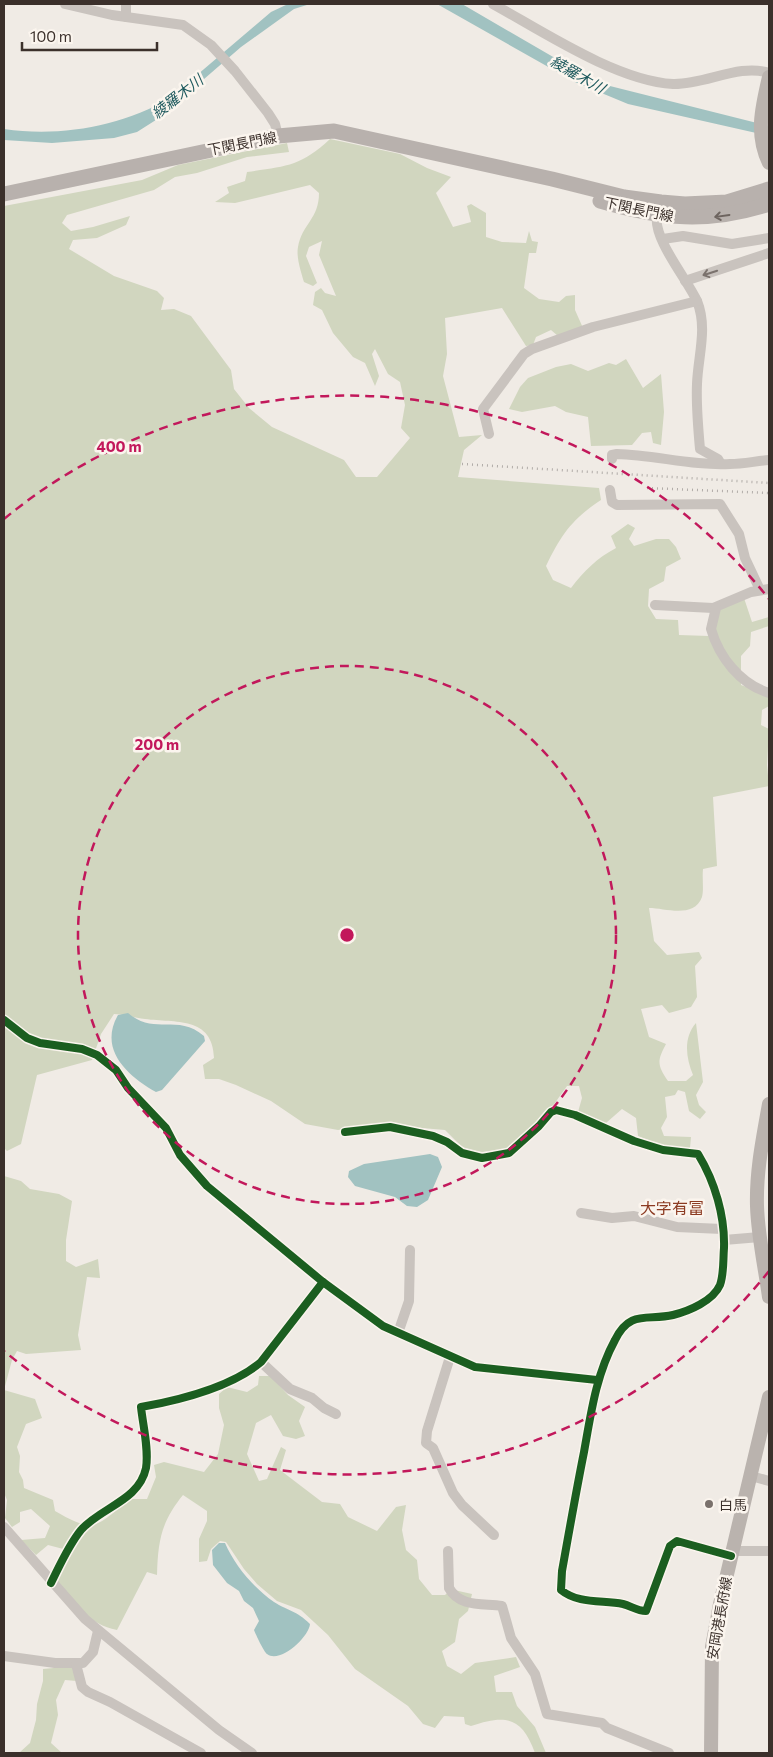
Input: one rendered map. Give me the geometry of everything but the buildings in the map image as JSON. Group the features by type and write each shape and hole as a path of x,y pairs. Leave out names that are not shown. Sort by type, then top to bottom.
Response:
{"main road":[{"path":"769,77 761,110 760,125 763,148 769,163"},
{"name":"下関長門線","path":"4,194 278,136 334,131 624,197 677,204 727,202 769,189"},
{"name":"下関長門線","path":"482,164 657,216 715,217 747,211 769,204"},
{"path":"769,1104 767,1132 759,1160 757,1205 764,1238 769,1297"},
{"name":"安岡港長府線","path":"711,1753 712,1647 769,1397"}],"street":[{"path":"65,4 126,17 183,25 211,45 235,71 275,124 278,136"},
{"path":"126,4 126,17"},
{"path":"493,4 589,58 648,79 672,84 756,69 769,73"},
{"path":"657,216 656,222 663,239 697,301 703,335 697,382 700,449 718,459 721,464"},
{"path":"663,239 683,236 732,244 769,238"},
{"path":"685,281 769,253"},
{"path":"489,434 483,408 524,354 593,327 697,301"},
{"path":"612,459 612,455 617,454 651,455 669,460 721,464 769,460"},
{"path":"610,490 612,502 617,505 720,504 739,534 745,558 765,590 716,608 655,605"},
{"path":"716,608 711,629 734,672 750,685 769,693"},
{"path":"4,1020 27,1038 40,1043 82,1049 97,1055 116,1070 128,1088 160,1121 180,1155 207,1186 323,1282 383,1326 475,1367 597,1380"},
{"path":"345,1132 390,1128 432,1136 447,1142 462,1153 482,1158 509,1153 539,1126 551,1112 556,1110 575,1115 634,1141 672,1152 698,1154 717,1194 724,1240 723,1272 720,1286 711,1297 672,1315 642,1316 623,1327 616,1337 597,1380 562,1571 561,1590 577,1599 624,1604 639,1611 646,1611 670,1546 677,1541 732,1554 769,1551"},
{"path":"581,1213 612,1218 634,1216 683,1228 722,1229"},
{"path":"724,1240 764,1238"},
{"path":"398,1333 409,1301 410,1250"},
{"path":"51,1583 71,1544 82,1529 135,1491 141,1480 146,1467 141,1407 186,1398 240,1376 261,1362 323,1282"},
{"path":"450,1357 427,1431 426,1443 433,1448 448,1485 458,1499 494,1535"},
{"path":"261,1362 290,1390 312,1398 324,1408 336,1414"},
{"path":"751,1476 769,1481"},
{"path":"4,1527 51,1583 98,1631 220,1730 252,1753"},
{"path":"448,1551 449,1588 451,1592 474,1606 502,1606 511,1638 534,1674 546,1714 602,1723 606,1728 669,1753"},
{"path":"4,1656 55,1664 82,1663 91,1657 98,1631"},
{"path":"76,1664 82,1687 88,1692 110,1702 201,1753"}],"green space":[{"path":"330,139 400,154 427,168 451,177 436,193 453,227 471,222 467,206 471,204 486,213 486,237 502,242 526,243 529,231 532,241 538,242 536,253 529,253 524,288 539,299 559,302 566,296 575,295 575,310 583,328 558,336 551,330 536,337 533,345 526,346 502,308 445,318 447,354 443,376 459,437 482,435 464,450 458,477 599,488 601,500 582,514 568,528 546,566 553,580 571,588 591,565 616,548 611,536 628,524 635,528 629,539 634,546 656,539 669,539 676,547 681,559 666,567 664,581 649,589 648,606 656,619 678,620 679,635 709,636 719,609 744,598 752,622 769,617 769,626 751,632 750,646 741,656 741,685 769,695 769,706 762,710 761,725 769,729 767,765 769,786 713,797 717,866 703,869 703,891 698,904 693,908 679,911 649,908 654,941 667,955 699,952 702,958 695,966 697,997 691,1007 669,1013 662,1005 641,1009 649,1037 666,1044 661,1055 660,1067 668,1081 686,1081 693,1075 687,1055 687,1042 696,1023 703,1082 696,1095 699,1105 706,1112 700,1119 689,1111 685,1092 678,1090 675,1095 665,1097 667,1117 661,1128 664,1136 691,1137 690,1148 669,1148 638,1136 636,1118 622,1109 606,1123 578,1112 582,1098 579,1086 567,1086 547,1114 508,1149 482,1152 462,1147 445,1130 375,1124 338,1130 305,1124 271,1101 236,1085 219,1079 205,1079 203,1065 214,1058 212,1044 200,1028 180,1022 114,1014 101,1034 92,1060 37,1075 21,1144 7,1151 4,1148 4,206 142,180 178,165 287,143 289,152 247,157 197,173 175,177 154,190 67,215 62,223 71,231 93,227 130,216 126,225 97,238 73,240 69,249 114,276 157,291 164,298 161,310 174,309 191,316 231,370 234,389 249,408 272,427 344,460 356,477 377,477 410,438 401,428 405,405 400,382 388,374 375,349 372,354 379,376 375,386 365,363 353,357 333,333 322,310 313,305 315,292 321,288 325,293 336,296 319,255 322,241 309,247 306,256 317,283 313,286 304,282 298,260 300,239 316,209 319,193 310,185 235,203 215,202 229,193 227,187 245,181 247,172 292,164 310,155"},
{"path":"626,359 643,388 661,374 664,412 661,445 653,443 651,432 642,433 632,445 591,446 588,417 566,412 555,406 522,412 509,409 520,387 528,378 556,367 571,364 588,371 609,363 616,365"},
{"path":"4,1176 21,1181 30,1189 59,1194 72,1201 66,1240 66,1261 76,1267 98,1259 100,1278 87,1277 78,1335 81,1350 26,1354 17,1351 12,1360 4,1390"},
{"path":"259,1376 271,1376 288,1395 305,1407 299,1421 305,1436 296,1439 283,1436 271,1415 256,1423 247,1454 259,1481 267,1479 281,1447 286,1450 280,1470 322,1502 340,1504 348,1517 377,1531 396,1507 406,1505 402,1530 406,1550 417,1560 419,1579 432,1595 445,1595 454,1590 472,1594 468,1611 459,1619 455,1642 442,1651 447,1666 461,1674 475,1663 516,1657 520,1667 494,1676 496,1692 512,1692 517,1706 535,1727 546,1753 535,1753 524,1732 511,1721 494,1720 471,1726 465,1724 464,1717 444,1716 435,1728 423,1724 408,1706 355,1669 328,1635 301,1610 277,1601 257,1584 244,1569 226,1542 220,1541 211,1549 207,1561 199,1562 199,1539 207,1521 207,1511 183,1495 170,1514 162,1532 158,1552 157,1575 147,1572 117,1630 90,1618 57,1583 71,1551 48,1545 36,1555 21,1540 45,1538 50,1526 31,1509 20,1512 20,1522 12,1527 5,1518 7,1500 4,1493 4,1390 35,1399 42,1418 26,1424 17,1447 20,1456 19,1472 24,1488 53,1500 55,1511 69,1519 89,1525 103,1520 131,1499 147,1499 156,1477 154,1465 164,1462 204,1472 218,1454 224,1425 219,1408 219,1394 227,1387 247,1392 258,1385"},
{"path":"74,1666 77,1681 65,1680 56,1700 58,1715 51,1743 62,1753 19,1753 30,1743 43,1681 43,1669"}],"water":[{"name":"綾羅木川","path":"288,4 310,4 294,9 241,47 159,118 137,132 114,138 52,143 4,140 4,129 46,132 89,127 110,123 151,108 170,98 271,12"},
{"name":"綾羅木川","path":"437,4 462,4 598,83 769,126 769,136 628,104 575,82"},
{"path":"128,1013 138,1020 147,1023 185,1026 194,1029 204,1036 205,1041 162,1090 156,1092 135,1078 119,1061 114,1051 112,1040 113,1028 118,1015"},
{"path":"430,1154 438,1157 442,1167 428,1200 417,1207 407,1206 395,1197 355,1186 348,1177 349,1171 364,1164"},
{"path":"219,1543 225,1543 239,1568 259,1590 274,1602 296,1613 310,1624 305,1636 293,1648 273,1656 267,1654 264,1650 254,1630 259,1621 253,1608 244,1601 239,1591 227,1583 213,1565 212,1550"}],"railway":[{"path":"462,464 769,483"},
{"path":"647,488 769,493"}],"cycle path":[{"path":"4,1020 27,1038 40,1043 82,1049 97,1055 116,1070 128,1088 166,1128 180,1155 207,1186 323,1282 383,1326 475,1367 597,1380"},
{"path":"345,1132 390,1127 433,1136 447,1142 462,1153 482,1158 509,1153 539,1126 551,1112 556,1110 575,1115 634,1141 663,1150 698,1154 714,1188 721,1212 724,1248 723,1272 720,1285 712,1296 686,1311 664,1317 633,1320 621,1330 608,1353 592,1409 562,1571 561,1590 583,1600 623,1604 646,1611 670,1546 677,1541 731,1556"},
{"path":"51,1583 68,1549 81,1530 89,1522 128,1496 142,1479 146,1468 147,1453 141,1407 204,1392 249,1371 261,1362 323,1282"}],"place":[{"name":"白馬","path":"709,1504"}],"district":[{"name":"大字有冨","path":"672,1207"}]}
